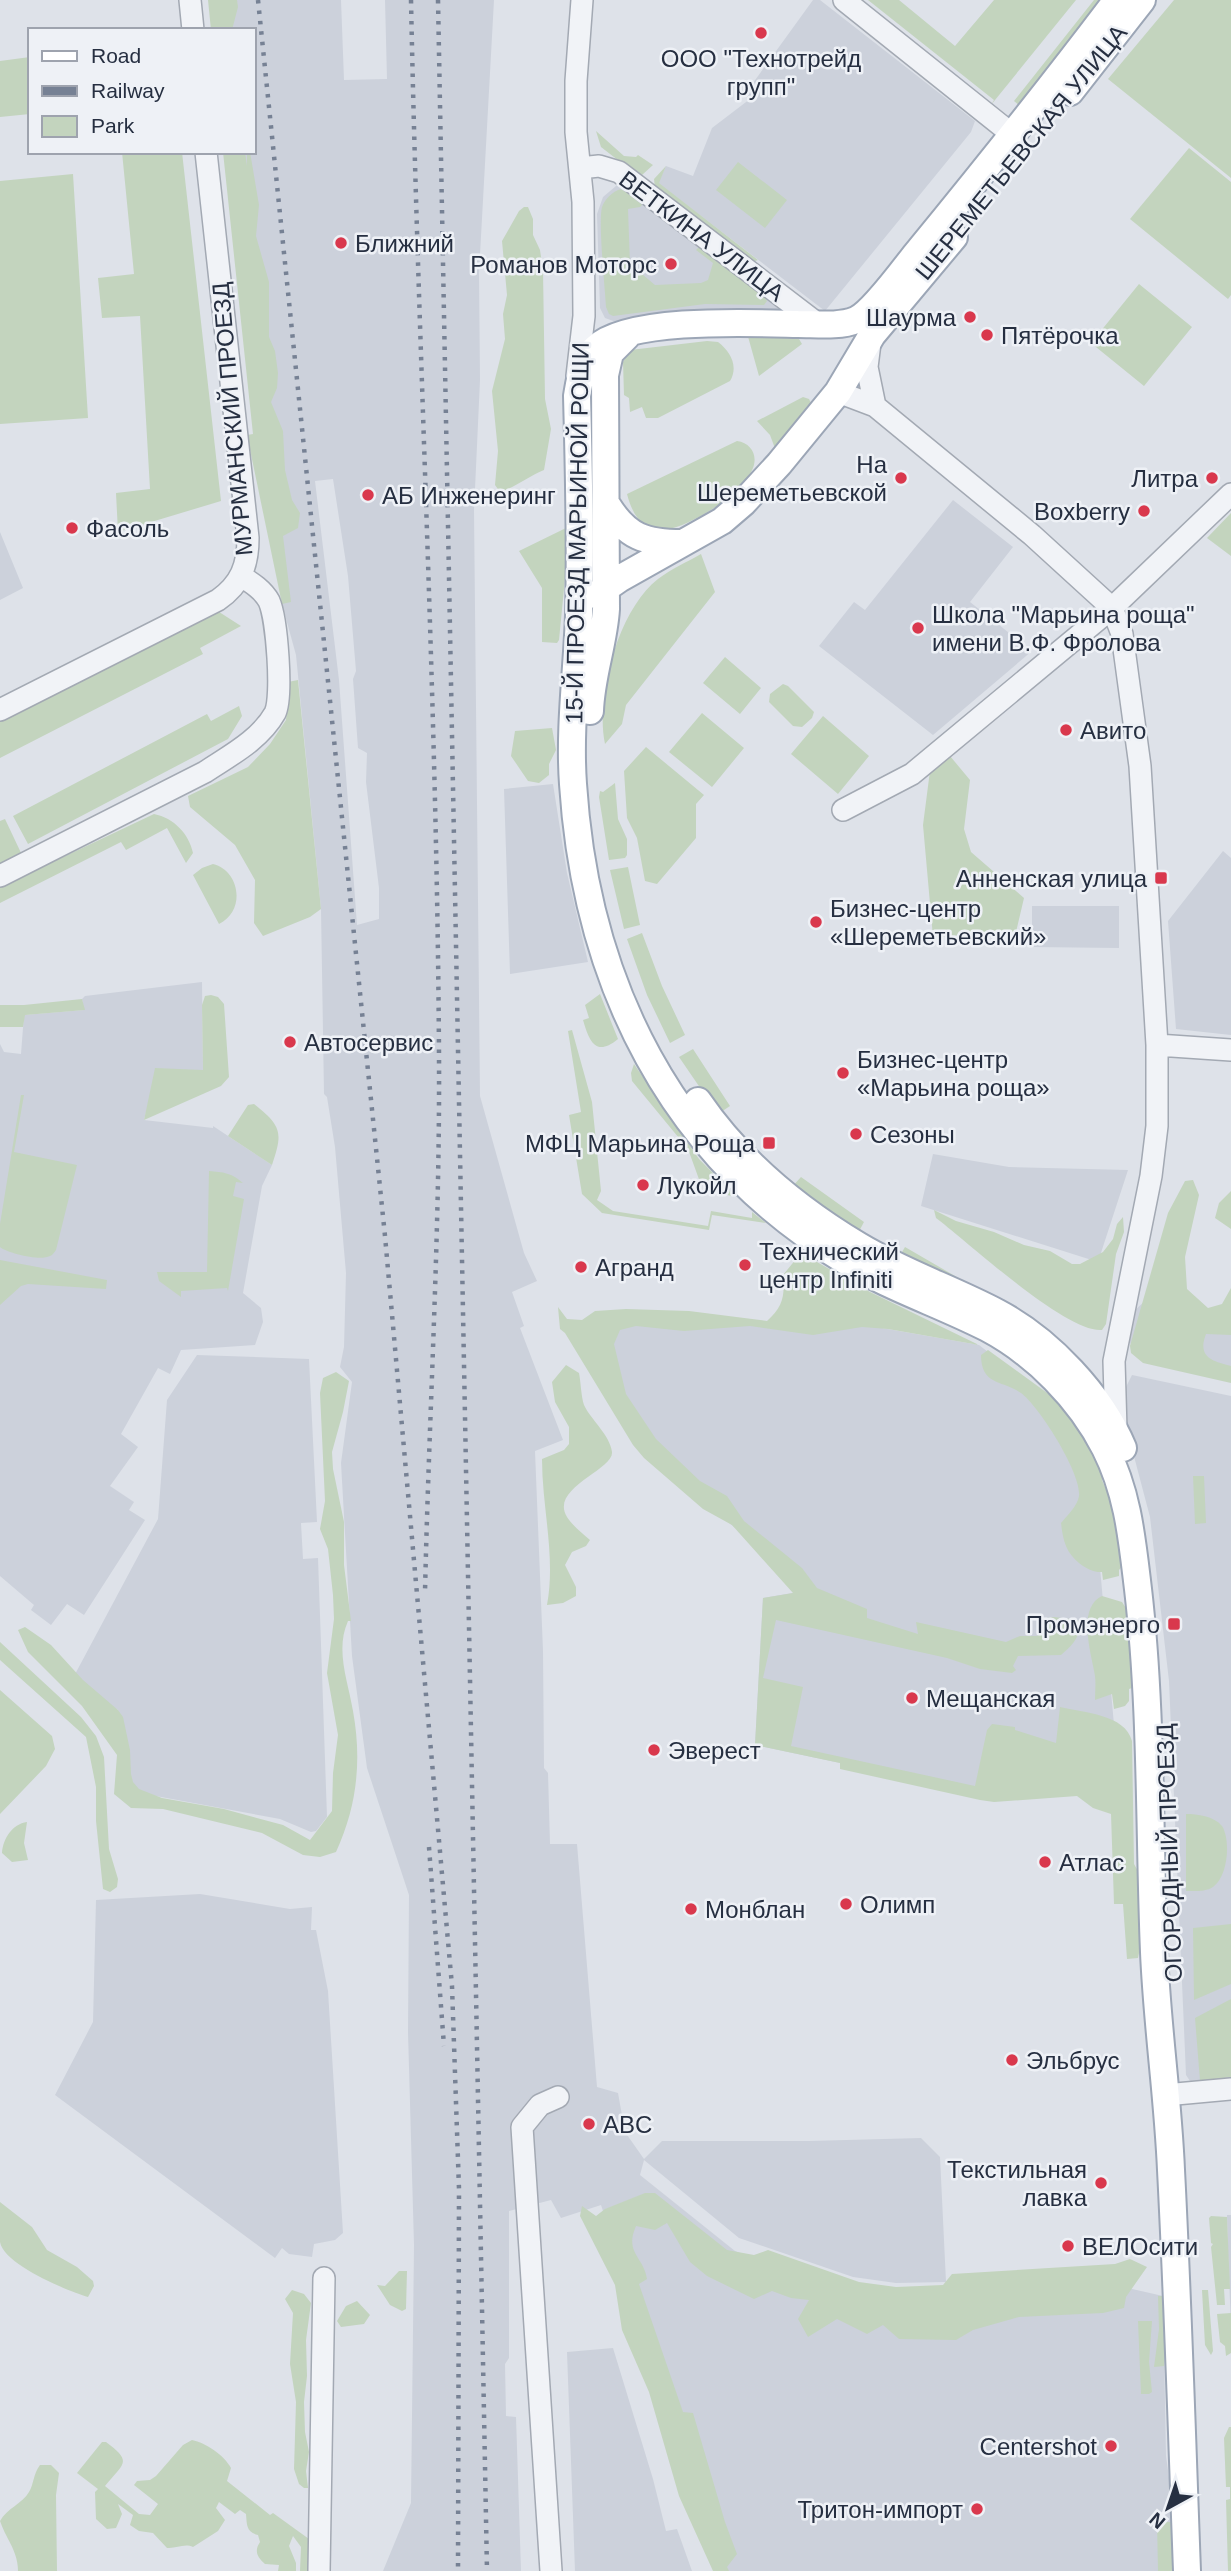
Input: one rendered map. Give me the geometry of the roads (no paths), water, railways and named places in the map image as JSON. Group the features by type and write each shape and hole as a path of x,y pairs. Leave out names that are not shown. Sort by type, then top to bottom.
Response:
{"main road":[{"name":"ШЕРЕМЕТЬЕВСКАЯ УЛИЦА","path":"865,327 882,295 1013,135 1117,0"},
{"name":"ШЕРЕМЕТЬЕВСКАЯ УЛИЦА","path":"865,327 1142,0"},
{"path":"577,396 585,360 594,349 619,335 635,331 711,323 865,327 838,391 761,483 733,513 648,564 627,586 605,624"},
{"path":"604,396 610,353 621,340 635,331"},
{"name":"15-Й ПРОЕЗД МАРЬИНОЙ РОЩИ","path":"577,396 580,531 572,741 573,782 591,907 617,993 638,1041 711,1149 771,1209 812,1240 882,1270"},
{"name":"15-Й ПРОЕЗД МАРЬИНОЙ РОЩИ","path":"604,396 607,505 605,624 592,688 589,778 607,904 638,999 667,1056 703,1108 725,1137 762,1175 801,1207 858,1246 882,1270"},
{"path":"607,505 616,519 635,535 648,540 682,543"},
{"path":"580,531 606,575"},
{"path":"578,621 606,575 648,564"},
{"name":"ОГОРОДНЫЙ ПРОЕЗД","path":"882,1270 989,1329 1037,1364 1075,1383 1116,1431 1135,1482 1144,1517 1164,1704 1171,2163 1186,2571"},
{"name":"ОГОРОДНЫЙ ПРОЕЗД","path":"1075,1383 1074,1401 1101,1441 1121,1487 1130,1520 1144,1638 1154,1956 1192,2299 1205,2571"}],"street":[{"path":"190,0 193,28"},
{"name":"ВЕТКИНА УЛИЦА","path":"582,0 576,154 583,202 584,316"},
{"path":"844,0 1013,135"},
{"name":"МУРМАНСКИЙ ПРОЕЗД","path":"0,710 218,600 233,588 241,576 248,555 247,538 206,154"},
{"name":"ВЕТКИНА УЛИЦА","path":"580,168 599,166 619,172 818,324"},
{"name":"15-Й ПРОЕЗД МАРЬИНОЙ РОЩИ","path":"584,316 602,375 604,396"},
{"name":"15-Й ПРОЕЗД МАРЬИНОЙ РОЩИ","path":"577,396 577,360 584,316"},
{"path":"865,327 867,367 875,406"},
{"path":"838,391 875,406 1032,535 1112,608 1122,634 1140,766 1157,1045 1157,1126 1152,1176 1114,1364 1121,1487"},
{"path":"843,810 912,774 1112,608 1231,494"},
{"path":"0,876 205,772 236,752 267,724 276,711 279,697 272,613 263,592 241,576"},
{"path":"1157,1045 1231,1050"},
{"path":"1075,1383 1099,1384 1114,1364"},
{"path":"1170,2095 1231,2088"},
{"path":"551,2571 522,2127 540,2105 558,2097"},
{"path":"319,2571 324,2278"}],"railway":[{"path":"258,0 385,1236 452,1986 459,2189 458,2571"},
{"path":"411,0 438,924 439,1123 425,1592"},
{"path":"438,0 487,2571"},
{"path":"429,1847 444,2046"}],"place":[{"name":"ООО \"Технотрейд групп\"","path":"761,33"},
{"name":"Ближний","path":"341,243"},
{"name":"Романов Моторс","path":"671,264"},
{"name":"Шаурма","path":"970,317"},
{"name":"Пятёрочка","path":"987,335"},
{"name":"На Шереметьевской","path":"901,478"},
{"name":"Литра","path":"1212,478"},
{"name":"АБ Инженеринг","path":"368,495"},
{"name":"Boxberry","path":"1144,511"},
{"name":"Фасоль","path":"72,528"},
{"name":"Школа \"Марьина роща\" имени В.Ф. Фролова","path":"918,628"},
{"name":"Авито","path":"1066,730"},
{"name":"Анненская улица","path":"1161,878"},
{"name":"Бизнес-центр «Шереметьевский»","path":"816,922"},
{"name":"Автосервис","path":"290,1042"},
{"name":"Бизнес-центр «Марьина роща»","path":"843,1073"},
{"name":"Сезоны","path":"856,1134"},
{"name":"МФЦ Марьина Роща","path":"769,1143"},
{"name":"Лукойл","path":"643,1185"},
{"name":"Технический центр Infiniti","path":"745,1265"},
{"name":"Агранд","path":"581,1267"},
{"name":"Промэнерго","path":"1174,1624"},
{"name":"Мещанская","path":"912,1698"},
{"name":"Эверест","path":"654,1750"},
{"name":"Атлас","path":"1045,1862"},
{"name":"Олимп","path":"846,1904"},
{"name":"Монблан","path":"691,1909"},
{"name":"Эльбрус","path":"1012,2060"},
{"name":"ABC","path":"589,2124"},
{"name":"Текстильная лавка","path":"1101,2183"},
{"name":"ВЕЛОсити","path":"1068,2246"},
{"name":"Centershot","path":"1111,2446"},
{"name":"Тритон-импорт","path":"977,2509"}]}
